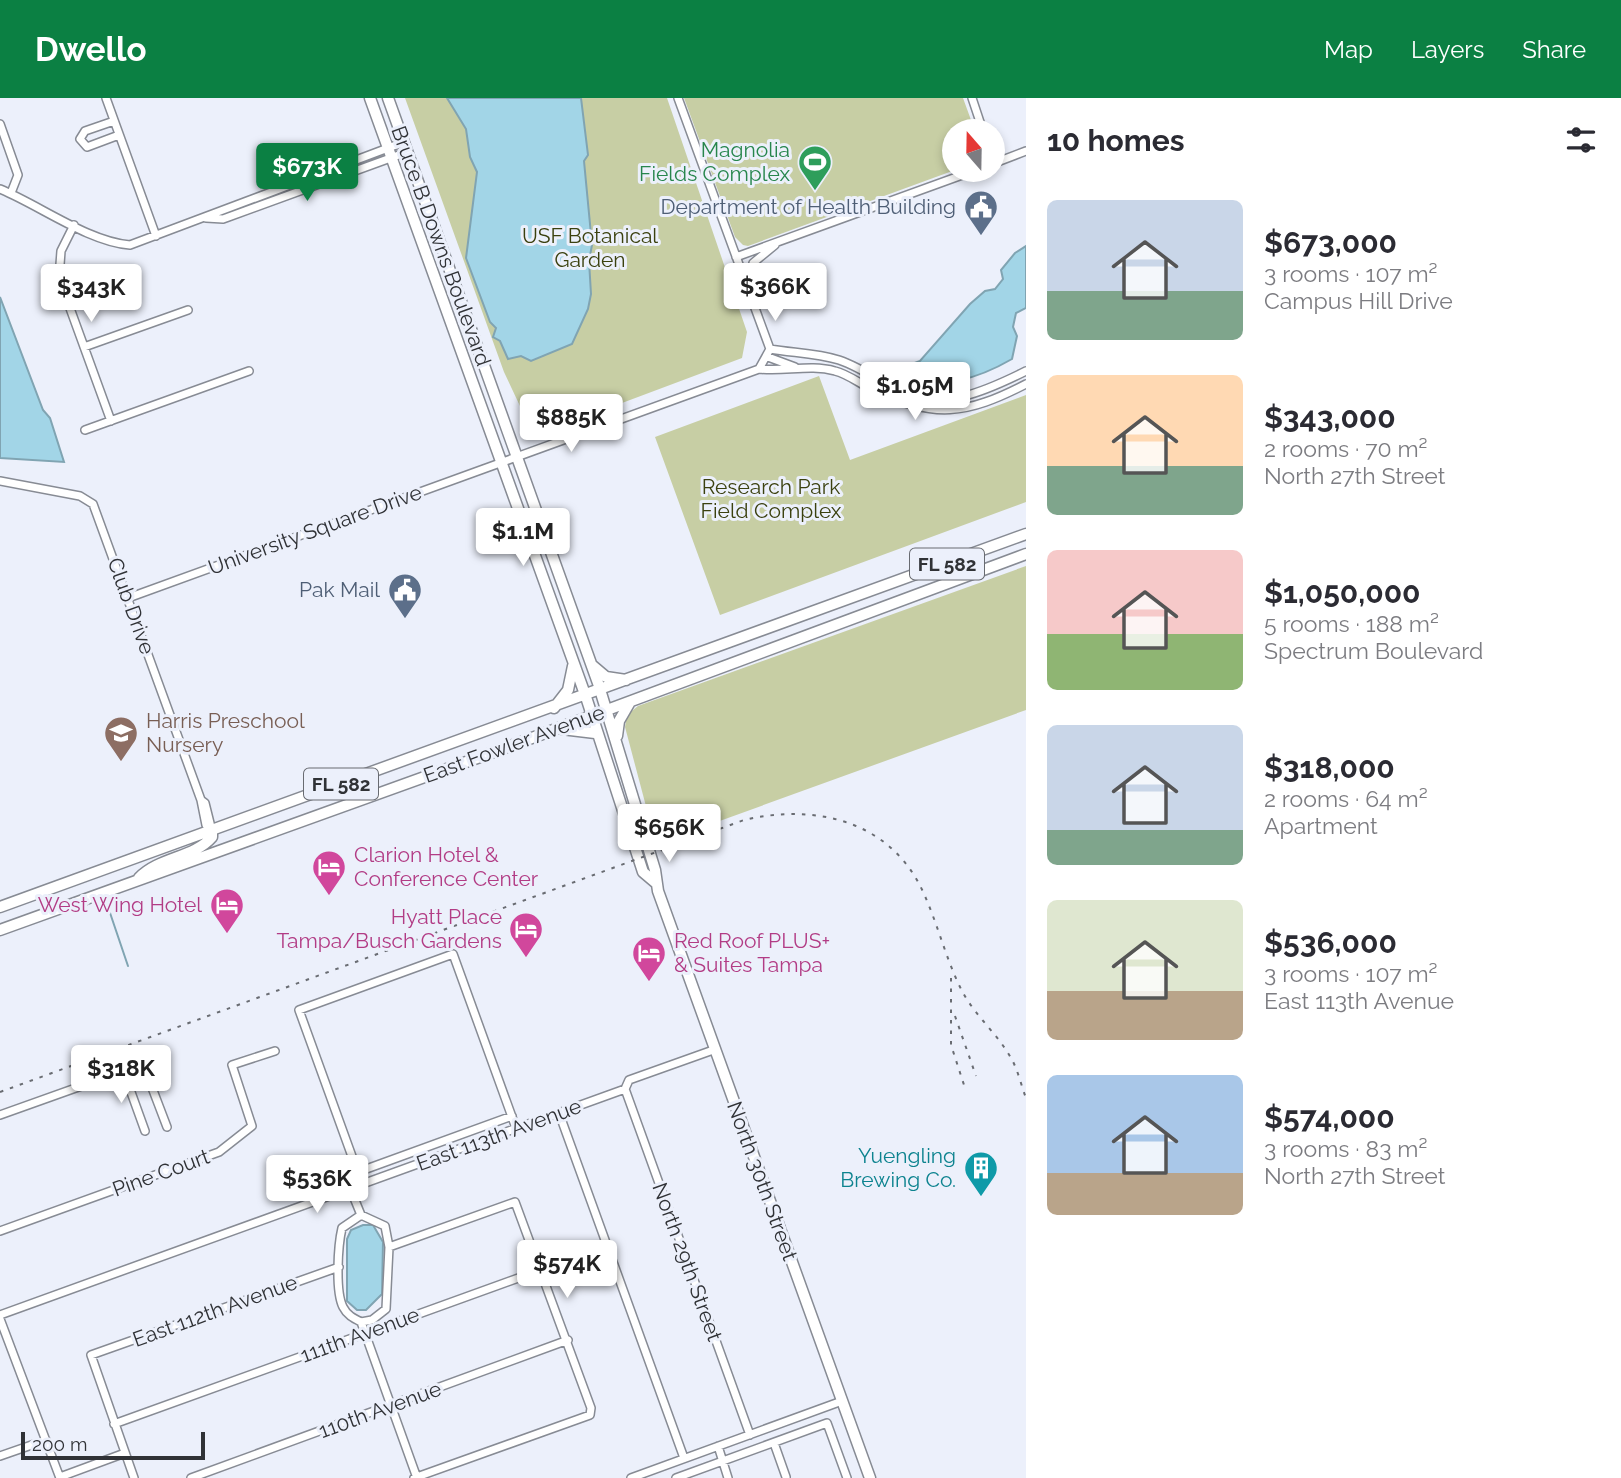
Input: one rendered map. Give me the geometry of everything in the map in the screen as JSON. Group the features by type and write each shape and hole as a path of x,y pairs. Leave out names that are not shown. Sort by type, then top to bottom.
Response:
{"main road":[{"name":"Bruce B Downs Boulevard","path":"370,98 586,696"},
{"name":"Bruce B Downs Boulevard","path":"388,98 607,710"},
{"name":"East Fowler Avenue","path":"0,907 630,681 1026,534"},
{"name":"East Fowler Avenue","path":"0,930 558,729 1026,554"},
{"path":"553,708 568,690 574,662"},
{"path":"591,664 606,677 630,681"},
{"name":"North 30th Street","path":"586,696 590,716 643,872 656,883"},
{"path":"617,740 620,716 632,701"},
{"name":"North 30th Street","path":"607,710 655,870 656,883 870,1478"},
{"path":"558,729 596,733"},
{"path":"136,881 158,863 204,844 212,837 212,831"}],"street":[{"path":"106,98 156,236"},
{"path":"678,98 769,353 799,369"},
{"path":"972,98 979,119"},
{"path":"114,121 85,131 80,139 87,147 119,135"},
{"path":"0,124 18,175 11,193"},
{"path":"0,188 74,225 120,244 130,245 206,218 215,211 406,147"},
{"path":"1005,157 1026,151"},
{"path":"736,257 943,182"},
{"path":"74,225 61,251 59,278 111,421"},
{"path":"754,306 750,271 758,258 781,240"},
{"path":"84,347 188,310"},
{"path":"769,353 819,354 842,361 899,392 915,396 960,398 1026,371"},
{"path":"760,369 769,353"},
{"path":"819,354 817,367 838,371 915,408 949,410 990,401 1026,384"},
{"name":"University Square Drive","path":"128,598 760,369 817,367"},
{"path":"85,430 249,371"},
{"path":"985,390 990,401"},
{"name":"Club Drive","path":"0,481 90,500 201,800 206,825 212,831"},
{"path":"362,1184 299,1010 453,954 516,1128"},
{"name":"East 113th Avenue","path":"0,1317 625,1089 629,1080 716,1049"},
{"name":"Pine Court","path":"0,1231 219,1152 253,1126 232,1065 275,1051"},
{"path":"0,1115 143,1064 167,1126"},
{"path":"123,1070 145,1131"},
{"name":"North 29th Street","path":"625,1089 750,1434"},
{"path":"559,1113 684,1458"},
{"path":"358,1172 512,1116"},
{"path":"350,1188 361,1215"},
{"path":"361,1322 416,1478 590,1415 592,1408 515,1202 390,1247"},
{"path":"361,1215 375,1219 384,1226 390,1247 386,1309 372,1320 361,1322 348,1314 341,1304 339,1267 342,1228 361,1215"},
{"name":"111th Avenue","path":"114,1424 607,1246"},
{"name":"East 112th Avenue","path":"114,1424 91,1355 339,1267"},
{"path":"0,1317 60,1477 125,1453"},
{"name":"110th Avenue","path":"191,1478 568,1340"},
{"path":"631,1478 842,1401"},
{"path":"676,1478 827,1423 847,1478"},
{"path":"114,1424 134,1478"},
{"path":"0,1456 46,1440"},
{"path":"774,1443 786,1477"},
{"path":"718,1446 728,1478"}],"green space":[{"name":"USF Botanical Garden","path":"405,98 667,98 747,332 742,358 534,436 504,372"},
{"name":"Magnolia Fields Complex","path":"684,98 963,98 971,119 942,119 942,175 748,246 735,237"},
{"name":"Research Park Field Complex","path":"819,376 850,460 1026,395 1026,502 720,615 655,437"},
{"path":"1026,566 1026,710 656,844 625,727 627,715 638,706"}],"water":[{"path":"447,98 581,98 588,155 584,161 592,245 589,261 591,294 588,309 572,344 531,361 521,356 508,359 500,341 493,337 496,328 490,322 466,258 477,172 470,157 466,129"},
{"path":"1026,246 1026,308 1016,313 1013,327 1017,336 1012,359 973,377 944,383 930,383 903,375 909,365 920,361 970,304 985,291 995,289 1003,279 1001,270 1015,253"},
{"path":"0,297 43,410 50,418 64,462 0,458"},
{"path":"363,1225 373,1225 383,1242 382,1294 366,1310 357,1310 347,1301 347,1239 351,1230"}],"waterway":[{"path":"107,904 128,966"}],"railway":[{"path":"0,1092 744,820 798,814 849,823 872,834 892,849 910,869 924,894 961,989 1011,1058 1026,1098"},
{"path":"951,978 951,1045 965,1088"},
{"path":"955,1016 976,1076"}],"place":[{"name":"Magnolia Fields Complex","path":"815,192"},
{"name":"Department of Health Building","path":"981,237"},
{"name":"Pak Mail","path":"405,620"},
{"name":"Harris Preschool Nursery","path":"121,763"},
{"name":"Clarion Hotel & Conference Center","path":"329,897"},
{"name":"West Wing Hotel","path":"227,935"},
{"name":"Hyatt Place Tampa/Busch Gardens","path":"526,959"},
{"name":"Red Roof PLUS+ & Suites Tampa","path":"649,983"},
{"name":"Yuengling Brewing Co.","path":"981,1198"}]}
